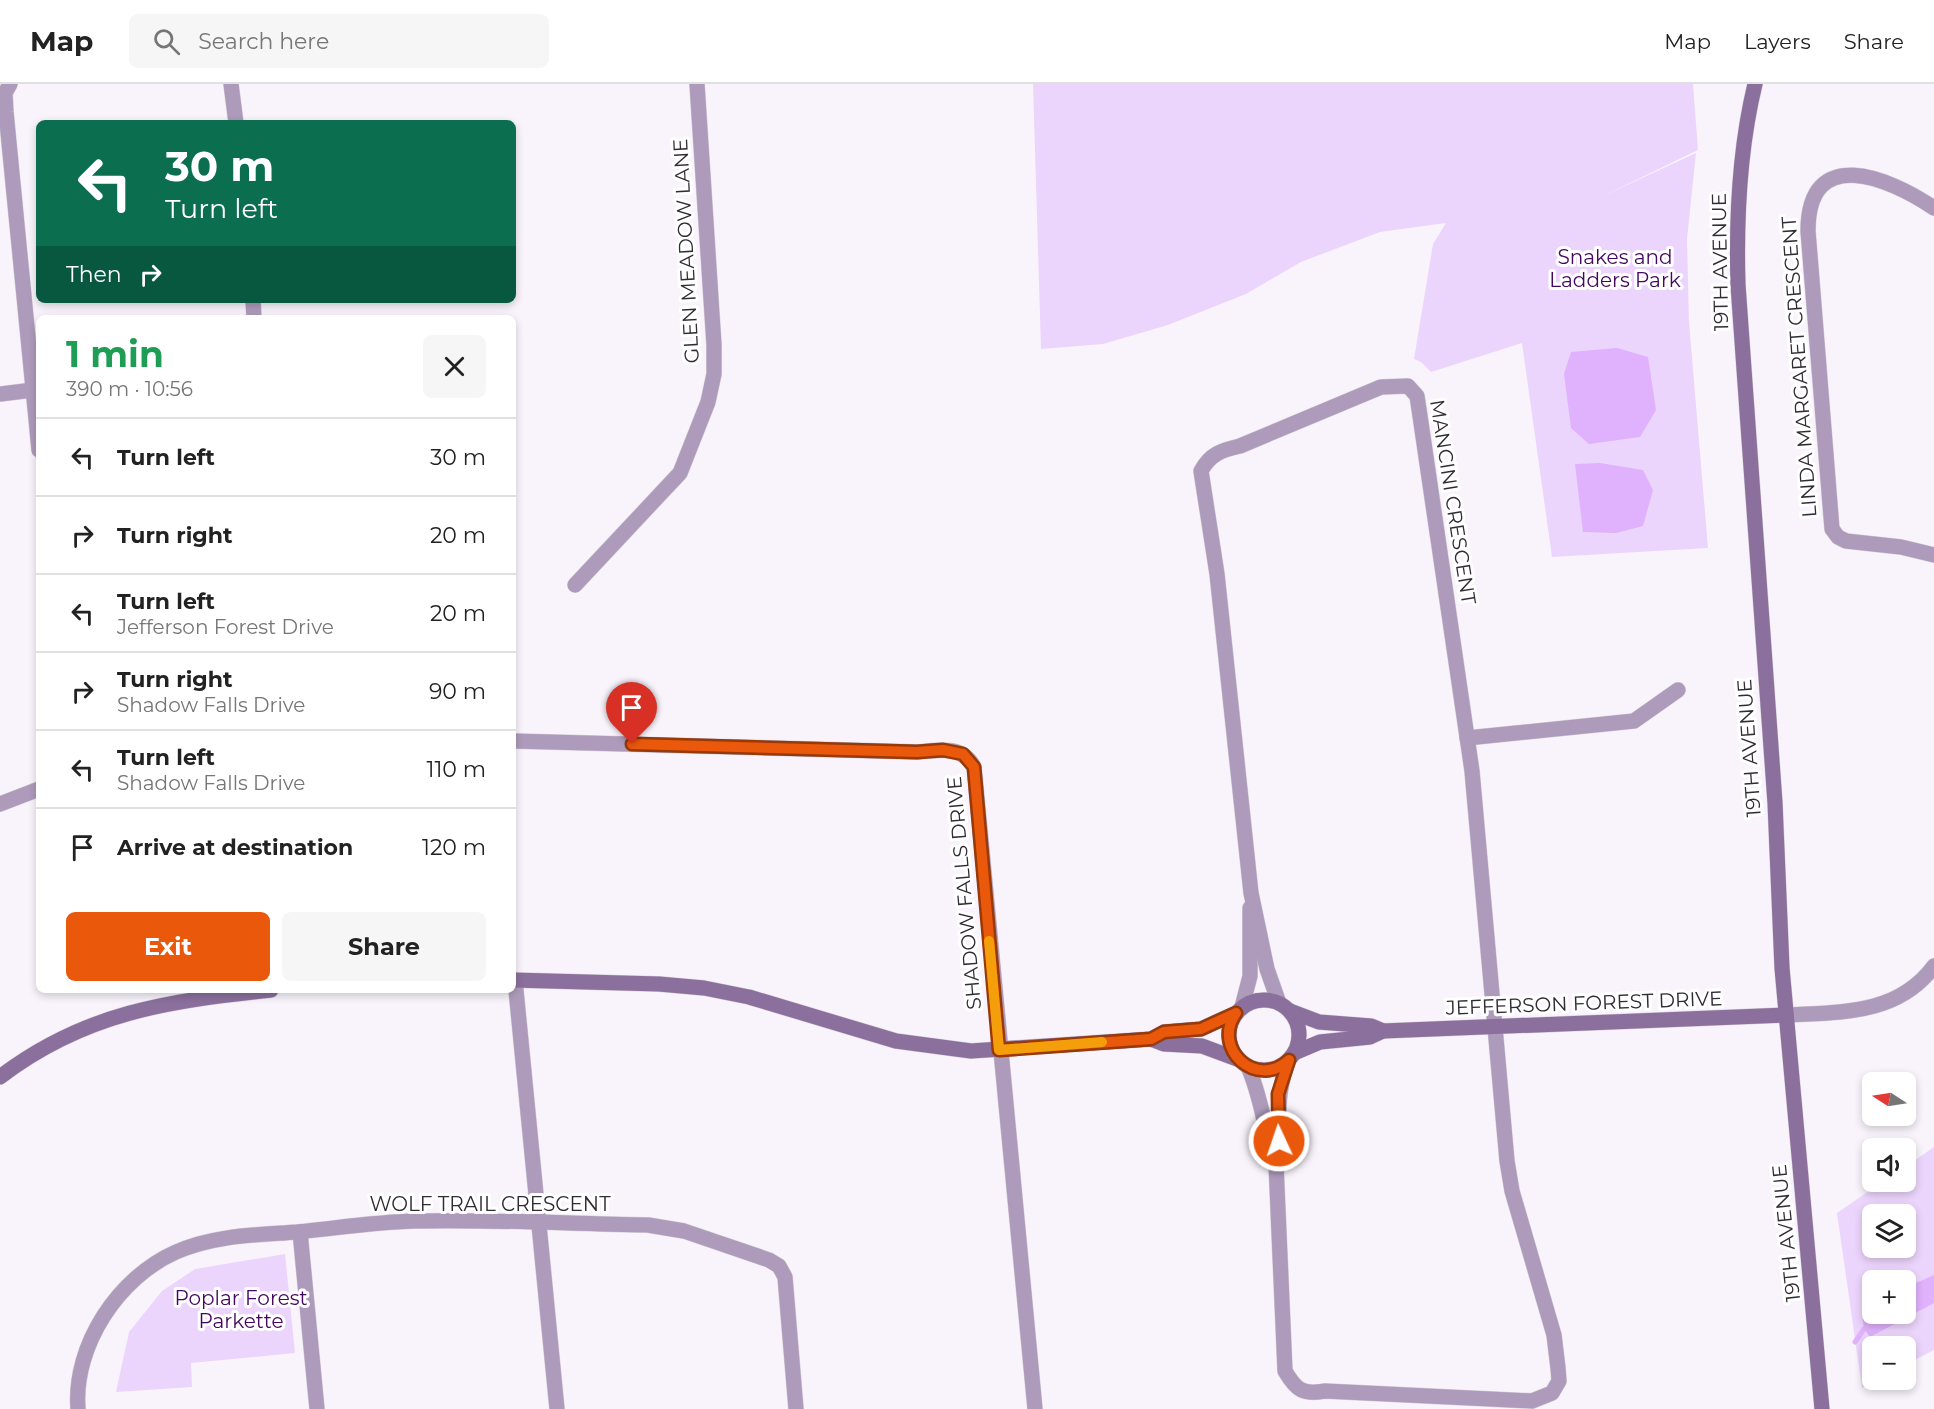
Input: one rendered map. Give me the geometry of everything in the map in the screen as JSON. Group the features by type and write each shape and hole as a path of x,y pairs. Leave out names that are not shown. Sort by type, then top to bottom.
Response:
{"street":[{"path":"10,84 5,93 6,112 36,420"},
{"path":"231,84 236,120"},
{"name":"GLEN MEADOW LANE","path":"576,585 680,473 708,402 714,374 714,345 697,84"},
{"name":"19TH AVENUE","path":"1755,84 1741,168 1737,238 1738,285 1774,792 1786,1016 1822,1409"},
{"name":"LINDA MARGARET CRESCENT","path":"1934,208 1915,195 1888,183 1840,175 1827,180 1815,192 1808,209 1832,529 1838,537 1846,541 1901,547 1934,555"},
{"name":"MANCINI CRESCENT","path":"1276,1164 1285,1371 1294,1385 1310,1394 1325,1391 1532,1401 1552,1393 1558,1381 1554,1335 1512,1191 1467,738 1417,396 1408,386 1381,387 1208,458 1202,471 1216,574 1251,893 1267,969 1285,1007"},
{"path":"0,394 33,390"},
{"path":"1467,738 1634,722 1678,690"},
{"name":"SHADOW FALLS DRIVE","path":"516,741 917,752 943,750 963,754 974,767 999,1050 1035,1409"},
{"path":"0,804 36,790"},
{"name":"MANCINI CRESCENT","path":"1239,1010 1250,976 1251,893"},
{"path":"1786,1016 1861,1010 1881,1005 1908,992 1934,966"},
{"path":"516,980 659,984 704,988 749,997 896,1041 971,1051 1151,1039 1164,1032 1201,1029 1256,1000 1285,1007 1299,1029 1278,1094 1279,1141 1276,1164"},
{"path":"0,1077 75,1032 132,1011 189,999 244,993"},
{"path":"515,993 557,1409"},
{"name":"JEFFERSON FOREST DRIVE","path":"1285,1007 1319,1022 1371,1026 1383,1031"},
{"path":"1239,1010 1229,1028 1228,1039 1243,1063 1262,1105 1268,1143 1276,1164"},
{"name":"JEFFERSON FOREST DRIVE","path":"1292,1056 1320,1042 1370,1037 1383,1031 1786,1016"},
{"path":"1151,1039 1164,1044 1202,1046 1257,1070 1272,1070 1292,1056"},
{"name":"WOLF TRAIL CRESCENT","path":"78,1409 79,1384 92,1339 118,1297 139,1276 177,1251 223,1238 416,1221 648,1225 684,1231 769,1260 778,1266 785,1276 796,1409"},
{"path":"300,1232 316,1409"}],"green space":[{"name":"Snakes and Ladders Park","path":"1033,84 1693,84 1698,150 1601,197 1696,153 1687,239 1689,322 1708,548 1552,557 1522,343 1431,372 1421,362 1414,359 1433,244 1446,223 1380,232 1301,262 1246,294 1168,325 1103,344 1041,349"},
{"path":"1934,1147 1934,1350 1916,1359 1916,1336 1862,1336 1862,1388 1837,1213 1867,1192 1916,1192 1916,1159"},
{"name":"Poplar Forest Parkette","path":"285,1254 295,1353 191,1363 192,1387 116,1392 129,1332 162,1291 195,1269"}],"shaded area":[{"path":"1617,348 1648,357 1656,410 1640,437 1589,444 1571,428 1564,374 1571,352"},
{"path":"1600,463 1643,470 1653,490 1643,526 1616,533 1583,532 1575,464"},
{"path":"1934,1275 1934,1303 1916,1313 1916,1283"},
{"path":"1863,1324 1894,1324 1872,1336 1864,1329"}],"waterway":[{"path":"1855,1342 1864,1329"}],"slow traffic":[{"path":"989,941 999,1050 1102,1042"}],"route":[{"path":"632,744 917,752 954,750 963,754 969,758 974,767 999,1050 1151,1039 1164,1032 1201,1029 1236,1013 1232,1018 1228,1039 1231,1050 1240,1062 1252,1069 1267,1070 1276,1068 1289,1060 1280,1080 1278,1094 1279,1141"}]}
